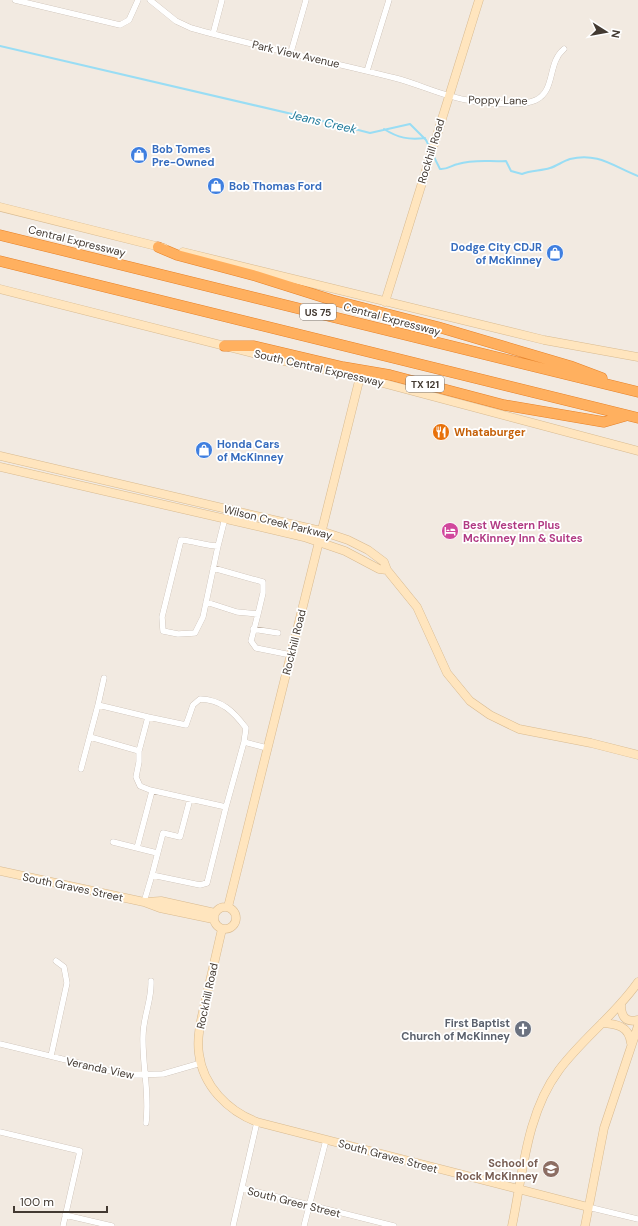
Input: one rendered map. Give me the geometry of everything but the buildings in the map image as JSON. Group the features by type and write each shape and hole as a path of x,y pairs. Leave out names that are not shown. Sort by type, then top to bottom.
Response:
{"highway":[{"name":"Central Expressway","path":"0,235 637,392"},
{"path":"158,247 177,255 256,276 332,300 438,327 570,366 637,392"},
{"name":"US 75","path":"0,261 638,418"},
{"name":"TX 121","path":"224,346 254,346 343,367 390,375 504,405 604,422 626,415"}],"main road":[{"name":"Rockhill Road","path":"385,302 447,96 479,0"},
{"path":"0,207 158,247 284,276 544,340 638,357"},
{"name":"South Central Expressway","path":"0,289 284,361 360,377 638,451"},
{"name":"Rockhill Road","path":"228,907 360,377"},
{"name":"Wilson Creek Parkway","path":"0,456 321,531 348,540 368,550 384,562 387,570 379,569 344,551 319,541 0,467"},
{"path":"387,570 417,607 447,673 470,702 490,715 519,729 591,743 638,755"},
{"name":"South Graves Street","path":"0,871 145,902 161,901 214,916"},
{"path":"228,907 235,912 236,920 230,927 222,929 216,925 214,916 219,908 228,907"},
{"name":"Rockhill Road","path":"222,929 200,1023 198,1040 201,1063 208,1081 217,1095 231,1110 257,1122"},
{"path":"512,1226 532,1129 547,1089 560,1068 621,1004 638,982"},
{"path":"621,1004 622,1013 625,1019 632,1021 638,1020"},
{"path":"602,1023 623,1027 629,1035 631,1046"},
{"path":"585,1226 604,1128 638,1026"},
{"name":"South Graves Street","path":"257,1122 588,1207"}],"street":[{"path":"15,0 120,25 129,20 138,0"},
{"name":"Park View Avenue","path":"150,0 184,25 213,34 406,81 447,96"},
{"path":"213,34 222,0"},
{"path":"291,52 306,0"},
{"path":"367,71 389,0"},
{"name":"Poppy Lane","path":"447,96 482,102 521,103 536,100 547,89 555,59 564,49"},
{"path":"218,546 210,546 182,540 162,617 163,631 178,634 195,633 202,617 206,602 225,518"},
{"path":"213,568 262,582 263,593 251,641 256,648 291,655"},
{"path":"206,602 237,612 258,614"},
{"path":"253,629 278,633"},
{"path":"81,769 104,678"},
{"path":"98,704 186,726 193,705 200,699 213,700 238,717 246,728 244,742 207,883 200,885 152,875"},
{"path":"148,717 139,751 139,762 136,777 140,786 152,791 226,807"},
{"path":"90,737 139,751"},
{"path":"244,742 267,748"},
{"path":"137,848 152,791"},
{"path":"145,902 163,833 180,837 190,799"},
{"path":"113,842 157,853"},
{"path":"50,1056 67,983 64,967 56,962"},
{"path":"146,1123 148,1100 143,1037 151,981"},
{"name":"Veranda View","path":"0,1044 128,1076 163,1074 201,1063"},
{"path":"233,1226 257,1122"},
{"path":"0,1132 80,1151 63,1226"},
{"path":"304,1226 326,1140"},
{"name":"South Greer Street","path":"242,1188 309,1206 394,1226"},
{"path":"588,1207 638,1219"},
{"path":"65,1215 112,1226"}],"waterway":[{"name":"Jeans Creek","path":"0,46 370,133 410,124 426,140 430,148"},
{"path":"384,129 404,138 425,138"},
{"name":"Jeans Creek","path":"433,155 440,169 445,169 464,162 506,161 511,171 522,174 550,168 570,159 589,157 606,162 638,176"}],"place":[{"name":"Bob Tomes Pre-Owned","path":"139,155"},
{"name":"Bob Thomas Ford","path":"216,186"},
{"name":"Dodge City CDJR of McKinney","path":"555,253"},
{"name":"Whataburger","path":"441,432"},
{"name":"Honda Cars of McKinney","path":"204,450"},
{"name":"Best Western Plus McKinney Inn & Suites","path":"450,531"},
{"name":"First Baptist Church of McKinney","path":"523,1029"},
{"name":"School of Rock McKinney","path":"551,1169"}]}
